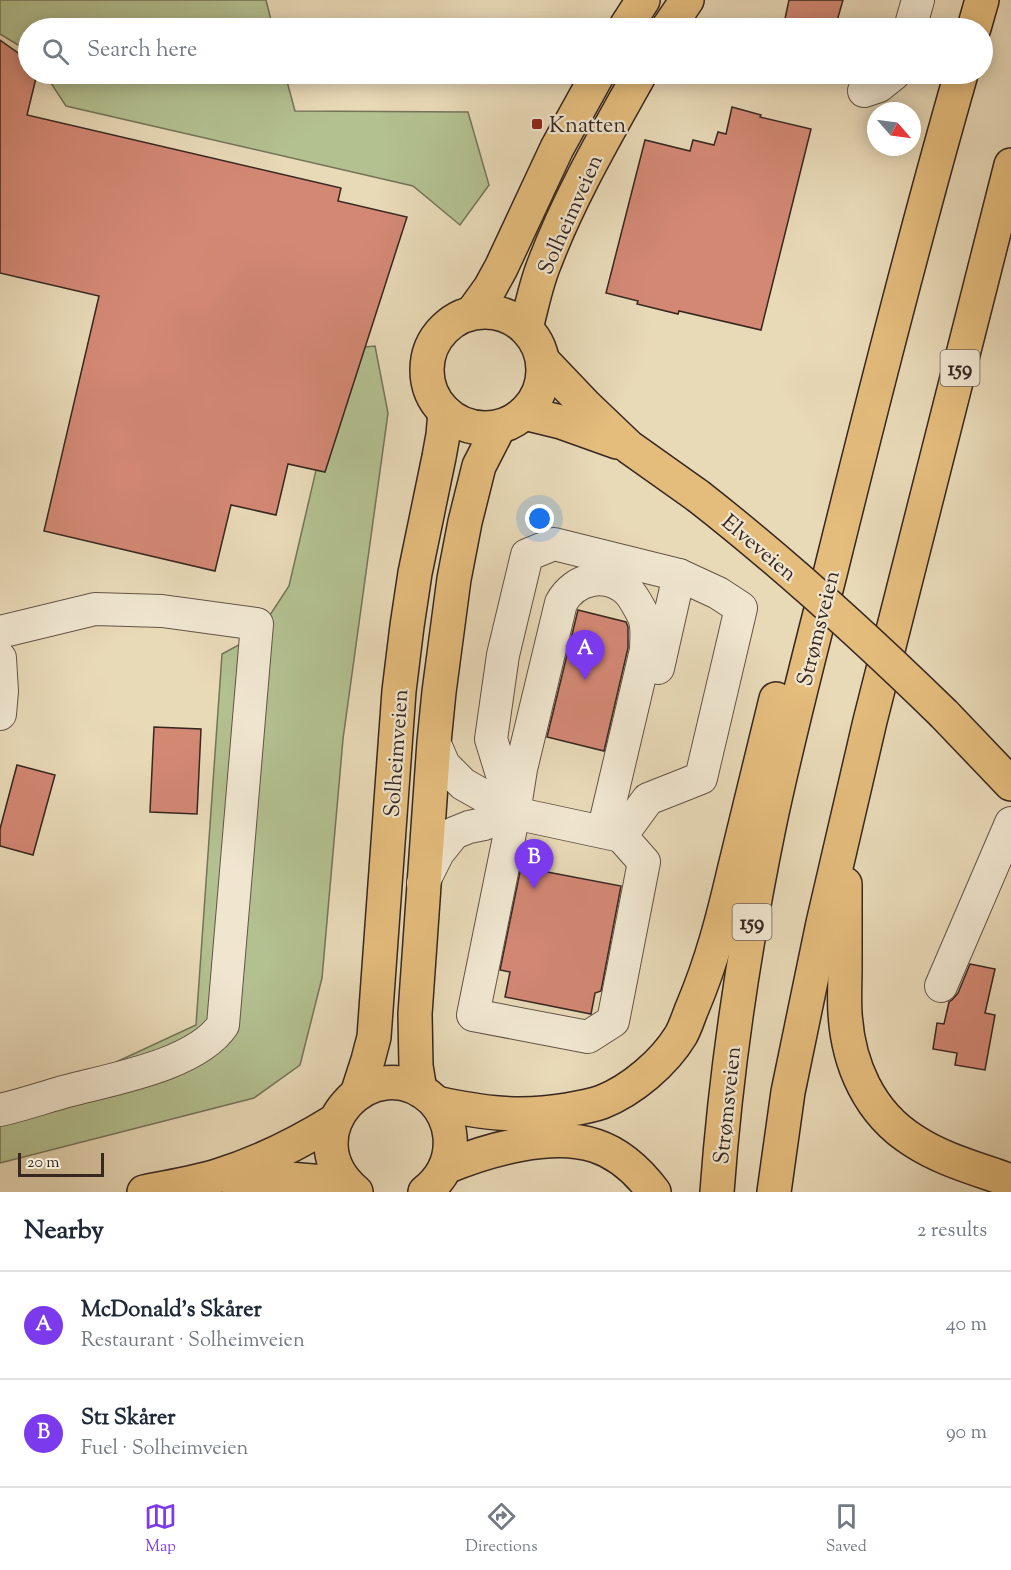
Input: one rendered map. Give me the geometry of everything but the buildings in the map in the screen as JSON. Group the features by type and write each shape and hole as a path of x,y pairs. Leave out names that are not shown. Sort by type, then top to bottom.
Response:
{"main road":[{"path":"631,18 643,0"},
{"path":"675,18 687,0"},
{"path":"977,18 982,0"},
{"name":"Solheimveien","path":"472,313 501,268 557,148 592,84"},
{"name":"Solheimveien","path":"526,328 544,264 557,232 591,161 634,84"},
{"name":"Strømsveien","path":"717,1192 737,1012 770,821 886,348 958,84"},
{"name":"159","path":"774,1192 788,1092 822,923 870,721 1011,165"},
{"path":"487,312 514,319 526,328 539,349 543,361 540,389 533,402 512,420 484,428 456,421 445,412 429,389 426,375 431,348 447,325 472,313 487,312"},
{"path":"352,1188 339,1173 332,1154 332,1133 336,1120 348,1101 368,1087 387,1083 407,1085 428,1097 468,1110 510,1115 581,1108 623,1091 645,1076 681,1035 719,935 820,524 886,348"},
{"name":"Elveveien","path":"543,361 573,394 629,447 698,496 771,555 868,641 944,714 1011,784"},
{"name":"Solheimveien","path":"357,1094 374,1037 399,692 415,573 440,457 445,412"},
{"name":"Solheimveien","path":"434,1184 450,1151 450,1134 445,1118 428,1097 416,1066 415,1014 434,742 454,579 478,466 512,420"},
{"name":"Elveveien","path":"512,420 561,422 629,447"},
{"path":"846,825 845,1013 849,1045 855,1068 865,1090 896,1128 913,1141 940,1156 1011,1181"},
{"path":"144,1192 216,1176 285,1150 336,1120"},
{"path":"434,1184 465,1159 511,1146 556,1140 595,1145 614,1154 645,1180 654,1192"},
{"path":"216,1176 289,1179 352,1188"}],"lane":[{"path":"913,18 918,0"},
{"path":"864,91 882,84"},
{"path":"514,813 491,739 503,655 527,555 554,544 679,575 718,593 741,608 701,778 648,799 612,834"},
{"path":"612,834 679,575"},
{"path":"434,742 444,765 463,784 514,813 612,834 644,862 613,1021 588,1037 473,1015 514,813 521,769 561,603 566,593 586,580 601,579 629,592 645,620 647,635 612,834"},
{"path":"0,633 95,609 162,611 257,624 223,1025 195,1051 180,1058 150,1069 0,1110"},
{"path":"0,658 2,691 0,714"},
{"path":"423,884 438,853 454,832 514,813"},
{"path":"941,986 1011,823"}],"green space":[{"path":"0,0 266,0 270,18 18,18 18,45 0,34"},
{"path":"52,84 288,84 295,111 468,112 489,185 460,225 413,186 66,106"},
{"path":"375,346 388,413 343,739 322,978 300,1065 254,1098 0,1163 0,1102 30,1102 196,1025 222,654 257,635 289,586 338,376 355,348"}],"place":[{"name":"Knatten","path":"537,124"},
{"name":"McDonald's Skårer","path":"585,680"},
{"name":"St1 Skårer","path":"534,889"}]}
